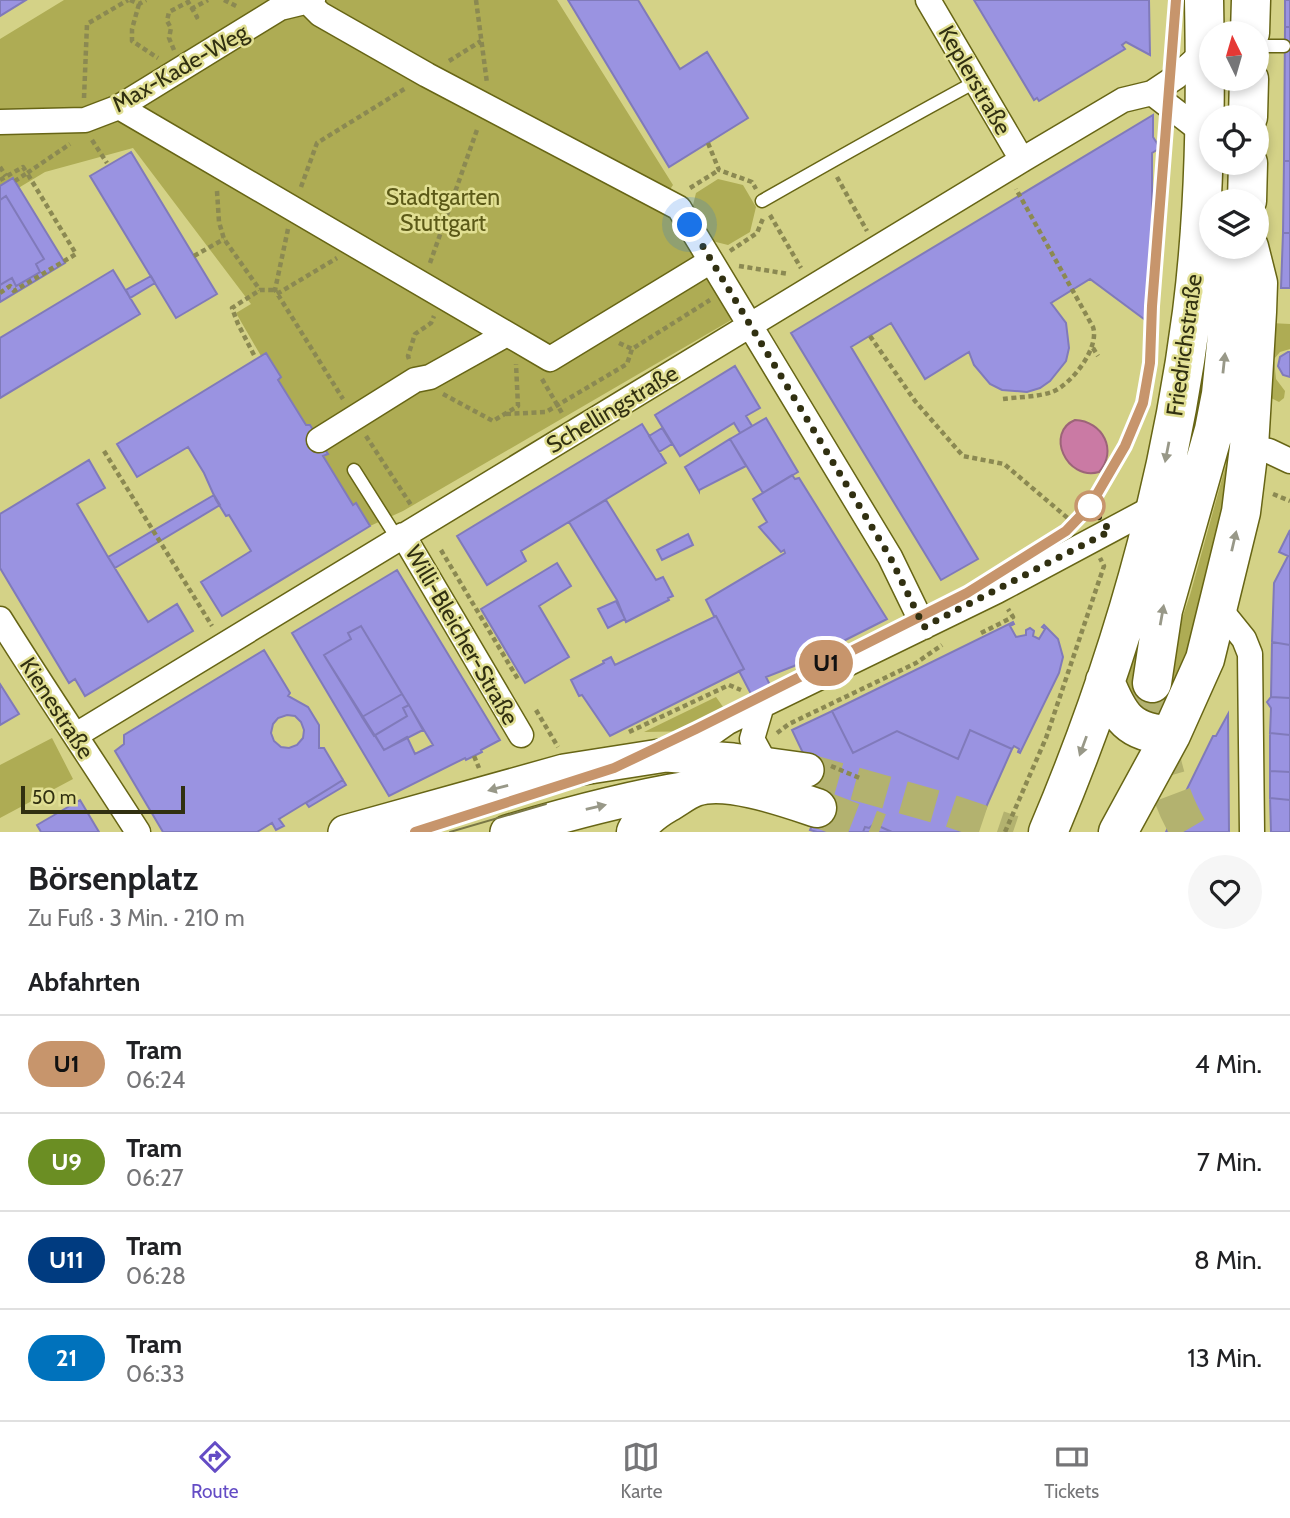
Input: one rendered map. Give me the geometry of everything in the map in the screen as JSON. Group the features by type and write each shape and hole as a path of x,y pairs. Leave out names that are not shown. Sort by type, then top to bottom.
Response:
{"main road":[{"name":"Friedrichstraße","path":"1203,0 1204,21"},
{"path":"1251,0 1259,21"},
{"name":"Friedrichstraße","path":"1048,832 1082,748 1105,681 1156,506 1180,389 1192,312 1203,175"},
{"name":"Friedrichstraße","path":"1152,683 1163,610 1214,430 1221,394 1235,259"},
{"path":"1118,832 1171,735 1205,659 1219,608 1241,512 1249,447 1258,282 1252,259"},
{"path":"1105,681 1116,709 1128,723 1153,734 1171,735"},
{"path":"345,832 564,771 666,755 750,754 807,770"},
{"path":"507,832 577,811 652,793 697,786 723,785 767,792 817,808"},
{"path":"636,832 639,825 658,808 697,786"}],"street":[{"name":"Keplerstraße","path":"928,0 1022,160"},
{"name":"Max-Kade-Weg","path":"0,122 80,129 119,107 176,60 279,8 309,1"},
{"path":"309,1 320,14 486,112 679,208 717,262 749,325 890,557 924,627"},
{"name":"Schellingstraße","path":"76,735 1022,160 1123,100 1152,93 1176,78 1199,57"},
{"path":"1152,93 1199,129"},
{"path":"119,107 550,359 717,262"},
{"path":"319,440 415,380 420,370 514,338"},
{"path":"1249,447 1269,451 1290,461"},
{"path":"666,755 708,736 728,722 762,705 924,627 1085,535 1156,506"},
{"name":"Willi-Bleicher-Straße","path":"408,532 521,736"},
{"path":"1219,608 1244,639 1250,654 1252,832"},
{"name":"Kienestraße","path":"0,619 138,832"},
{"path":"750,754 762,705"}],"lane":[{"path":"765,205 876,134 976,81"},
{"path":"354,470 408,532"},
{"path":"697,786 750,754"}],"path":[{"path":"15,181 80,129 88,24 129,0 139,4"},
{"path":"146,0 139,4 132,29 132,41 176,60"},
{"path":"191,9 208,0"},
{"path":"223,0 240,8 247,3"},
{"path":"426,273 486,112 476,0"},
{"path":"176,60 169,38 169,12 187,1 197,17 193,19"},
{"path":"481,41 317,143 293,208 276,292 355,419 408,532 467,592 522,687"},
{"path":"215,163 219,222 224,239 260,290"},
{"path":"830,164 877,249"},
{"path":"0,167 6,176"},
{"path":"0,180 23,167 76,254 14,291 10,286 0,293"},
{"path":"679,208 683,192 719,170"},
{"path":"1003,399 1053,391 1075,373 1093,347 1095,339 1093,327 1026,204"},
{"path":"717,262 757,233 765,205"},
{"path":"194,256 224,239"},
{"path":"254,355 232,308 260,290 276,292 357,246"},
{"path":"717,262 786,274 803,272"},
{"path":"504,414 546,412 627,364 632,349 729,289"},
{"path":"438,312 431,323 415,334 408,356 443,394 493,421 518,406 514,338"},
{"path":"597,330 632,349"},
{"path":"870,336 915,401 963,456 1004,464 1085,535 1104,566 1046,738 1005,832"},
{"path":"1093,347 1098,356"},
{"path":"550,359 542,376 543,382 574,432"},
{"path":"104,451 209,621"},
{"path":"1266,491 1290,500"},
{"path":"981,633 1007,621"},
{"path":"623,735 729,685 762,705"},
{"path":"535,709 559,749"},
{"path":"474,756 479,766"}],"green space":[{"name":"Stadtgarten Stuttgart","path":"64,0 557,0 673,185 669,191 690,217 696,193 718,179 743,185 756,207 750,232 728,245 704,239 745,312 403,511 370,526 356,504 353,505 323,456 327,454 278,380 281,377 266,353 261,356 236,313 251,304 133,148 45,172 0,199 0,39"},
{"path":"1268,323 1290,324 1290,349 1280,352 1274,359 1276,379 1285,391 1284,398 1279,402 1269,397"},
{"path":"1235,432 1208,599 1164,714 1151,721 1126,694 1126,679 1157,574 1159,686 1190,595"},
{"path":"716,697 726,711 699,731 644,732"},
{"path":"52,738 73,779 0,818 0,765"}],"shaded area":[{"path":"1075,420 1093,426 1105,438 1107,455 1099,472 1087,473 1077,469 1063,454 1061,434 1066,426"}],"building":[{"path":"0,0 26,0 0,16"},
{"path":"568,0 638,0 680,69 707,52 748,118 669,167"},
{"path":"974,0 1149,0 1150,55 1126,42 1122,45 1125,49 1039,101 1037,98 1034,100"},
{"path":"1285,0 1290,0 1290,27 1285,27"},
{"path":"1285,27 1290,27 1290,161 1284,161"},
{"path":"1153,115 1153,137 1160,148 1152,153 1152,325 1090,279 1051,303 1066,323 1069,348 1066,361 1050,381 1027,392 1002,390 990,384 974,365 969,352 925,379 891,323 851,347 978,559 941,580 791,333"},
{"path":"131,152 217,294 176,318 90,176"},
{"path":"1284,161 1290,161 1290,233 1283,233"},
{"path":"13,178 65,263 0,302 0,285 12,278 16,286 40,272 36,264 44,259 6,196 0,200 0,186"},
{"path":"6,196 44,259 36,264 40,272 16,286 12,278 0,285 0,200"},
{"path":"1283,233 1290,233 1290,288 1281,288"},
{"path":"113,270 140,314 0,398 0,338"},
{"path":"151,276 155,283 130,298 126,290"},
{"path":"1288,352 1290,377 1283,375 1278,366 1280,357"},
{"path":"266,353 281,377 278,380 328,454 323,456 353,505 356,503 370,526 222,616 201,582 251,551 229,515 226,516 216,500 204,473 188,447 137,477 117,444"},
{"path":"735,366 760,408 746,416 752,426 740,433 734,423 680,456 655,415"},
{"path":"766,418 798,472 763,493 730,439"},
{"path":"642,424 666,463 521,551 526,561 487,585 457,536"},
{"path":"662,428 672,444 659,452 649,436"},
{"path":"730,439 746,466 699,491 685,467"},
{"path":"89,460 105,488 77,504 108,557 148,622 177,604 193,631 85,696 75,679 69,683 0,568 0,514"},
{"path":"792,475 795,479 799,478 887,619 794,666 766,677 770,685 751,694 739,671 744,669 706,600 785,553 784,550 781,552 759,527 767,522 753,499"},
{"path":"214,495 220,505 115,568 108,557"},
{"path":"606,500 656,580 663,577 673,596 626,622 617,600 569,522"},
{"path":"1290,530 1290,645 1272,642 1274,583 1288,556 1279,552"},
{"path":"688,534 693,545 662,560 657,550"},
{"path":"557,563 571,586 539,606 569,657 525,683 481,609"},
{"path":"397,570 500,740 481,750 482,752 389,796 292,633","holes":["361,626 433,745 415,754 407,737 384,750 324,655 351,639 348,633"]},
{"path":"616,601 625,619 608,628 598,609"},
{"path":"716,616 744,669 610,736 582,695 579,696 571,680 611,657 615,665"},
{"path":"1013,622 1010,626 1016,637 1026,635 1026,630 1030,628 1034,631 1033,636 1039,639 1045,629 1042,627 1044,625 1058,639 1063,657 1059,673 1020,753 1014,746 1012,749 970,730 958,759 897,731 853,753 832,711"},
{"path":"361,626 402,694 362,717 324,655 351,639 348,633"},
{"path":"1272,642 1290,645 1290,698 1271,697"},
{"path":"264,650 290,693 288,696 308,707 319,725 319,748 324,748 343,780 279,819 284,826 276,830 272,823 257,832 163,832 115,751 124,744 124,735","holes":["295,716 304,730 303,738 297,745 281,747 274,741 271,733 273,724 278,718"]},
{"path":"0,684 19,714 0,725"},
{"path":"402,694 409,705 403,708 407,716 374,736 362,717"},
{"path":"1271,697 1290,698 1290,735 1270,733 1271,708 1267,702"},
{"path":"409,705 423,730 384,750 375,735 407,716 403,708"},
{"path":"832,711 853,753 897,731 958,759 970,730 1012,749 975,832 892,832 874,824 869,828 865,827 863,832 810,830 824,797 792,730"},
{"path":"1228,714 1229,832 1166,832 1213,736 1216,736"},
{"path":"1270,733 1290,735 1290,772 1270,771"},
{"path":"1270,771 1290,772 1290,800 1270,798"},
{"path":"343,780 346,785 309,807 306,803"},
{"path":"1270,798 1290,800 1290,832 1271,832"},
{"path":"80,800 99,832 41,832 37,825"},
{"path":"874,824 892,832 863,832 865,827 869,828"}],"tunnel":[{"path":"1152,683 1162,760 1173,797 1190,832"},
{"path":"807,770 948,810 1013,832"},
{"path":"817,808 879,832"}],"tram line":[{"name":"U1","path":"415,832 614,768 696,729 967,593 1066,531 1090,506 1125,446 1143,403 1150,363 1176,0"},
{"path":"415,832 543,793"},
{"path":"450,832 546,804"}],"route":[{"path":"690,225 890,557 924,627 1110,531 1090,506"}]}
